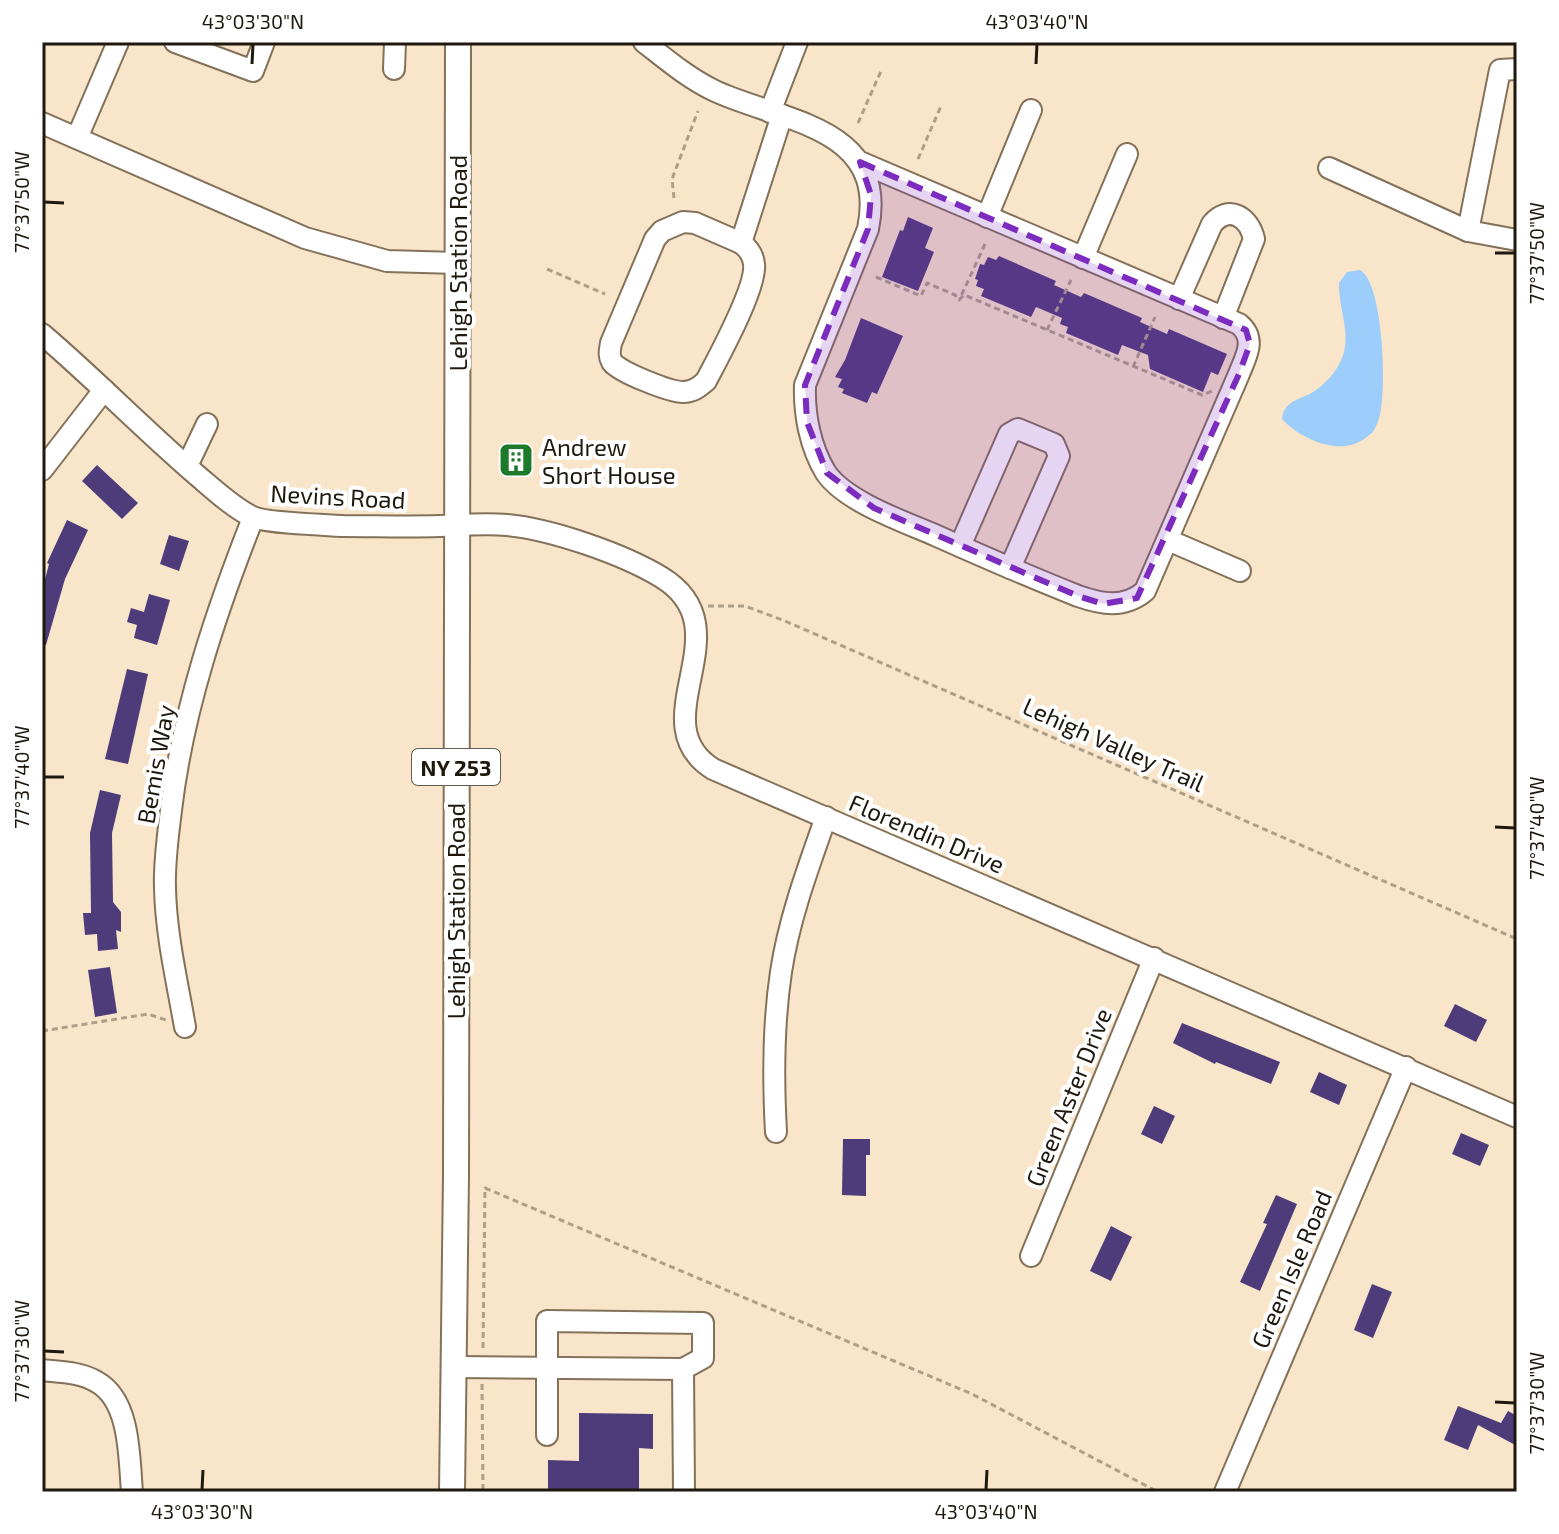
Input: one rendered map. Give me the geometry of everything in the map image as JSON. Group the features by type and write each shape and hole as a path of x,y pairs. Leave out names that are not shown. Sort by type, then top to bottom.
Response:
{"main road":[{"name":"Lehigh Station Road","path":"452,1492 458,42"}],"street":[{"path":"77,138 118,42"},
{"path":"175,42 253,71 264,42"},
{"path":"394,69 395,42"},
{"path":"644,42 677,69 712,89 826,133 860,162 1239,324 1249,337 1250,344 1239,374 1145,591 1137,598 1103,604 1078,596 874,508 839,487 827,473 807,422 805,385 870,220 868,180 860,162"},
{"path":"741,243 797,42"},
{"path":"1468,231 1500,70 1517,69"},
{"path":"987,217 1031,110"},
{"path":"42,123 305,238 387,261 457,263"},
{"path":"1083,258 1127,154"},
{"path":"1329,168 1468,231 1517,240"},
{"path":"1179,299 1212,224 1219,216 1229,213 1238,215 1247,220 1254,239 1223,318"},
{"path":"683,222 695,223 741,243 752,256 753,276 706,381 696,390 682,392 627,372 614,364 609,355 611,343 655,239 662,231 683,222"},
{"name":"Nevins Road","path":"42,334 187,466 253,518 333,525 457,525"},
{"path":"42,470 104,390"},
{"path":"187,466 207,424"},
{"path":"960,546 1009,434 1018,429 1054,444 1059,456 1010,568"},
{"name":"Bemis Way","path":"185,1027 168,933 164,886 175,779 189,713 211,635 253,518"},
{"path":"457,525 483,523 536,529 589,545 659,576 678,589 692,607"},
{"path":"1168,540 1240,571"},
{"name":"Florendin Drive","path":"692,607 696,642 685,715 686,735 691,750 713,769 1517,1117"},
{"path":"776,1132 774,1047 781,969 796,907 826,817"},
{"name":"Green Aster Drive","path":"1031,1256 1154,958"},
{"name":"Green Isle Road","path":"1225,1492 1406,1067"},
{"path":"453,1367 482,1367 547,1368 683,1369 703,1358 703,1323 547,1321 547,1368 547,1435"},
{"path":"683,1369 684,1492"},
{"path":"42,1370 80,1375 97,1381 108,1390 117,1403 122,1419 132,1492"}],"path":[{"path":"858,123 881,71"},
{"path":"918,159 941,106"},
{"path":"674,198 672,179 698,111"},
{"path":"964,295 985,244"},
{"path":"547,269 605,294"},
{"path":"876,277 921,296 927,283 955,295 959,300 964,295"},
{"path":"1047,330 1071,280"},
{"path":"964,295 1202,395 1222,387 1239,374"},
{"path":"1133,367 1155,317"},
{"name":"Lehigh Valley Trail","path":"692,607 745,606 785,621 1517,939"},
{"path":"42,1031 148,1014 185,1027"},
{"path":"483,1492 485,1188 972,1394 1158,1492"}],"highlighted area":[{"path":"860,162 1246,330 1250,344 1239,374 1137,598 1103,604 1078,596 874,508 827,473 807,422 805,385 868,229 871,195"}],"water":[{"path":"1360,270 1374,293 1378,313 1383,357 1381,409 1376,427 1368,436 1354,444 1333,446 1305,436 1282,419 1289,404 1322,386 1340,363 1346,340 1339,283 1347,272"}],"building":[{"path":"908,217 933,228 925,248 934,252 918,291 882,277"},
{"path":"999,256 1056,281 1054,285 1081,297 1084,293 1142,318 1140,322 1167,334 1169,329 1227,354 1218,375 1211,372 1203,392 1150,369 1148,355 1122,345 1118,355 1066,333 1068,327 1060,324 1062,318 1036,307 1031,317 981,296 984,289 976,286 978,280 975,279 980,264 984,265 988,257 996,260"},
{"path":"861,318 903,336 877,394 872,392 867,403 842,393 844,389 838,387 842,379 835,377"},
{"name":"Andrew Short House","path":"533,452 533,471 504,471 504,468 499,468 499,453"},
{"path":"97,465 138,503 122,519 82,481"},
{"path":"67,520 88,530 65,579 46,645 42,645 42,591 47,563"},
{"path":"169,535 189,541 179,571 160,564"},
{"path":"149,594 170,600 157,645 134,638 137,625 127,622 131,608 144,612"},
{"path":"127,669 148,674 128,764 105,759"},
{"path":"100,790 121,795 112,833 113,902 121,912 121,932 116,930 118,949 98,951 97,934 85,935 83,913 91,913 90,833"},
{"path":"110,967 117,1013 95,1017 88,970"},
{"path":"1455,1004 1487,1020 1476,1042 1444,1026"},
{"path":"1182,1023 1280,1062 1271,1084 1215,1064 1173,1043"},
{"path":"1319,1072 1347,1085 1339,1105 1310,1092"},
{"path":"1154,1106 1175,1116 1162,1144 1141,1134"},
{"path":"1461,1133 1489,1145 1480,1166 1452,1154"},
{"path":"843,1139 870,1139 870,1155 866,1155 866,1196 842,1195"},
{"path":"1276,1195 1297,1204 1260,1291 1240,1282 1267,1224 1263,1223"},
{"path":"1111,1226 1132,1237 1111,1281 1090,1271"},
{"path":"1372,1284 1392,1292 1373,1338 1354,1330"},
{"path":"1458,1406 1501,1423 1508,1411 1517,1416 1517,1446 1478,1425 1468,1450 1444,1440"},
{"path":"579,1413 653,1414 653,1449 639,1448 639,1492 548,1492 548,1460 579,1461"}],"place":[{"name":"Andrew Short House","path":"516,460"}]}
